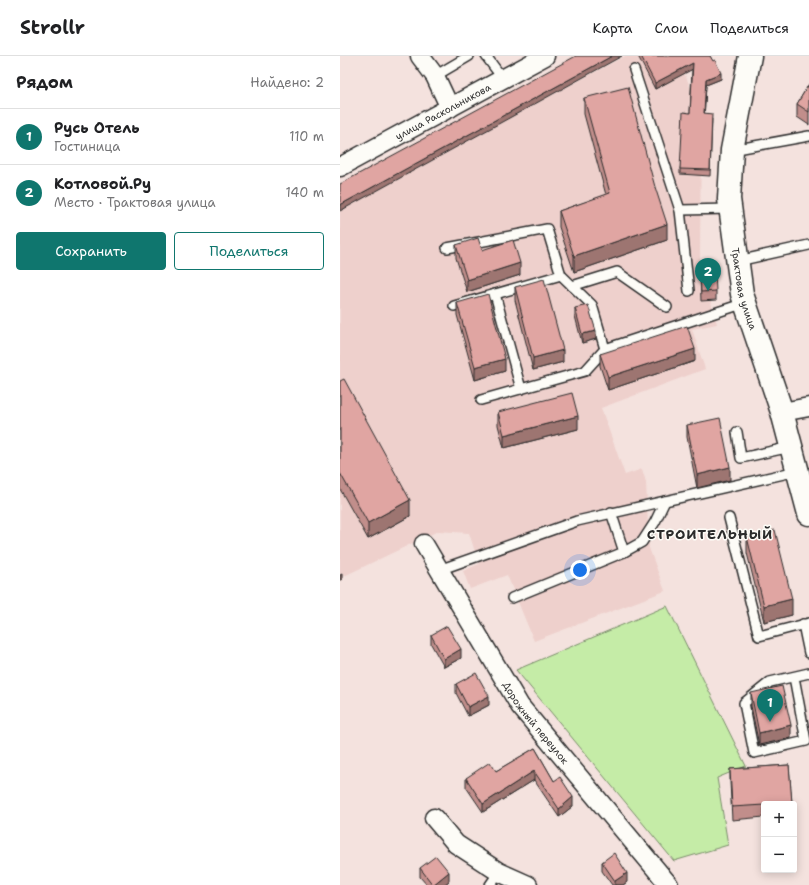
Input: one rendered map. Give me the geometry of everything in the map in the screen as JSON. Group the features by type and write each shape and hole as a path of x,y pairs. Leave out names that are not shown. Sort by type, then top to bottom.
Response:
{"main road":[{"name":"Трактовая улица","path":"750,56 732,150 729,199 745,303 782,412 809,514"}],"street":[{"path":"420,56 435,76 450,108"},
{"name":"улица Раскольникова","path":"340,167 545,56"},
{"path":"782,412 809,407"},
{"name":"Дорожный переулок","path":"424,544 520,706 669,885"},
{"path":"434,818 456,844 495,879 528,885"}],"lane":[{"path":"435,76 469,56"},
{"path":"486,56 503,79"},
{"path":"634,70 680,210 688,291"},
{"path":"732,150 809,136"},
{"path":"680,210 731,209"},
{"path":"447,248 547,230 561,275 592,305 605,349"},
{"path":"738,261 809,245"},
{"path":"572,286 618,272 667,307"},
{"path":"454,306 561,275"},
{"path":"495,294 521,389"},
{"path":"481,400 585,371 605,349 745,303"},
{"path":"737,432 741,458 791,447"},
{"path":"439,570 577,521 611,512 797,471"},
{"path":"512,598 624,552 642,542 665,501"},
{"path":"611,512 624,552"},
{"path":"729,518 759,636 806,624 809,653"},
{"path":"794,677 806,741 754,753 744,703 770,682 809,673"}],"shaded area":[{"path":"625,56 677,56 701,112 700,261 717,324 692,329 705,369 601,408 625,475 642,469 646,482 649,548 665,591 534,641 507,575 470,589 463,571 479,564 469,533 438,531 340,578 340,208"}],"green space":[{"path":"667,606 746,766 717,778 728,845 674,861 516,670"}],"building":[{"path":"576,56 612,56 340,205 340,184"},
{"path":"641,56 710,56 713,61 715,60 721,73 706,79 704,113 712,114 710,170 680,169 683,112 690,113 693,63 655,83"},
{"path":"809,84 809,112 797,104"},
{"path":"628,87 655,187 667,224 574,256 559,211 610,193 584,98"},
{"path":"478,238 482,250 513,240 520,263 467,280 456,245"},
{"path":"715,272 716,291 701,292 700,273"},
{"path":"544,279 563,350 533,358 515,287"},
{"path":"488,294 505,359 475,367 457,303"},
{"path":"588,305 596,331 582,334 575,308"},
{"path":"687,326 695,349 608,377 600,354"},
{"path":"344,379 410,500 368,523 340,473 340,381"},
{"path":"572,393 578,416 504,435 498,412"},
{"path":"720,418 730,467 697,475 687,425"},
{"path":"775,530 792,599 764,606 747,537"},
{"path":"447,626 461,649 444,659 431,635"},
{"path":"476,673 489,696 468,707 456,684"},
{"path":"782,686 791,725 759,733 751,693"},
{"path":"535,748 554,781 560,777 573,797 559,809 534,771 483,804 466,778 490,762 496,771"},
{"path":"789,765 792,801 761,801 761,805 732,807 730,769"},
{"path":"614,853 627,873 615,881 602,862"},
{"path":"436,856 449,872 433,885 420,868"}],"place":[{"name":"Котловой.Ру","path":"708,291"},
{"name":"Русь Отель","path":"770,722"}],"district":[{"name":"СТРОИТЕЛЬНЫЙ","path":"710,534"}]}
